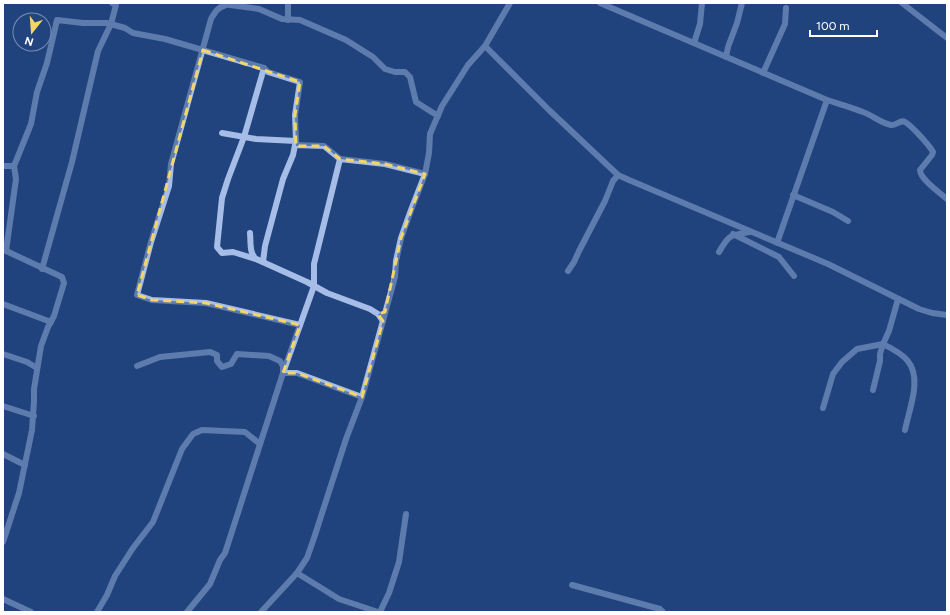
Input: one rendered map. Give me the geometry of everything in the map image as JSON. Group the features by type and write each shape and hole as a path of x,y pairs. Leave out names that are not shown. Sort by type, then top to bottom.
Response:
{"street":[{"path":"42,269 72,162 98,51 111,24 116,4 112,3"},
{"path":"288,3 288,20"},
{"path":"261,612 297,573 307,558 346,439 362,396 395,277 396,261 401,238 425,174 429,153 430,134 442,106 468,65 485,46 510,3"},
{"path":"600,3 827,100 863,112 891,125 904,121 933,152 920,170 920,173 947,199"},
{"path":"694,43 700,24 701,3"},
{"path":"726,57 742,3"},
{"path":"902,3 947,38"},
{"path":"300,325 206,303 152,300 137,295 151,242 169,186 171,164 214,12 224,4 259,9 282,19 300,20 346,40 373,57 385,69 395,72 405,72 410,77 416,102 438,116"},
{"path":"763,73 785,24 786,8"},
{"path":"3,542 17,502 25,465 34,416 34,389 37,368 44,338 64,283 62,277 42,269 5,250 16,179 14,166 31,124 37,92 47,63 57,20 111,24 125,28 133,33 165,39 264,68 268,72 300,82 295,116 295,143 292,155 282,179 261,261"},
{"path":"485,46 549,110 618,174 833,266 919,309 947,315"},
{"path":"261,261 233,252 222,253 217,247 222,198 244,137 264,68"},
{"path":"777,243 827,100"},
{"path":"222,133 256,139 324,146 340,159 385,164 425,174"},
{"path":"187,612 210,584 224,553 283,373 314,286 314,264 340,159"},
{"path":"3,166 14,166"},
{"path":"568,271 603,206 613,181 618,174"},
{"path":"794,196 833,212 848,221"},
{"path":"719,252 726,240 733,234 752,232"},
{"path":"250,233 251,252 253,256 339,298 370,309 378,314 382,320"},
{"path":"733,234 779,257 794,276"},
{"path":"873,390 880,362 880,354 889,331 898,299"},
{"path":"3,304 51,322"},
{"path":"378,314 385,312"},
{"path":"823,408 833,374 842,362 857,349 883,344 897,351 907,360 913,370 914,394 905,430"},
{"path":"137,366 160,357 210,352 217,355 217,361 222,367 231,364 237,354 272,357 280,361 283,366 283,373"},
{"path":"3,354 24,361 37,368"},
{"path":"283,373 297,373 362,396"},
{"path":"3,406 34,416"},
{"path":"97,612 118,570 153,522 182,449 193,434 202,430 245,432 260,444"},
{"path":"3,454 25,465"},
{"path":"297,573 334,597 379,612 389,593 399,562 406,514"},
{"path":"572,585 660,609 663,612"},
{"path":"3,599 31,612"}],"highlighted area":[{"path":"203,50 300,82 295,115 296,146 324,146 340,159 385,164 425,174 401,238 385,312 378,314 383,321 362,397 297,373 283,373 300,325 206,303 152,300 137,295"}]}
